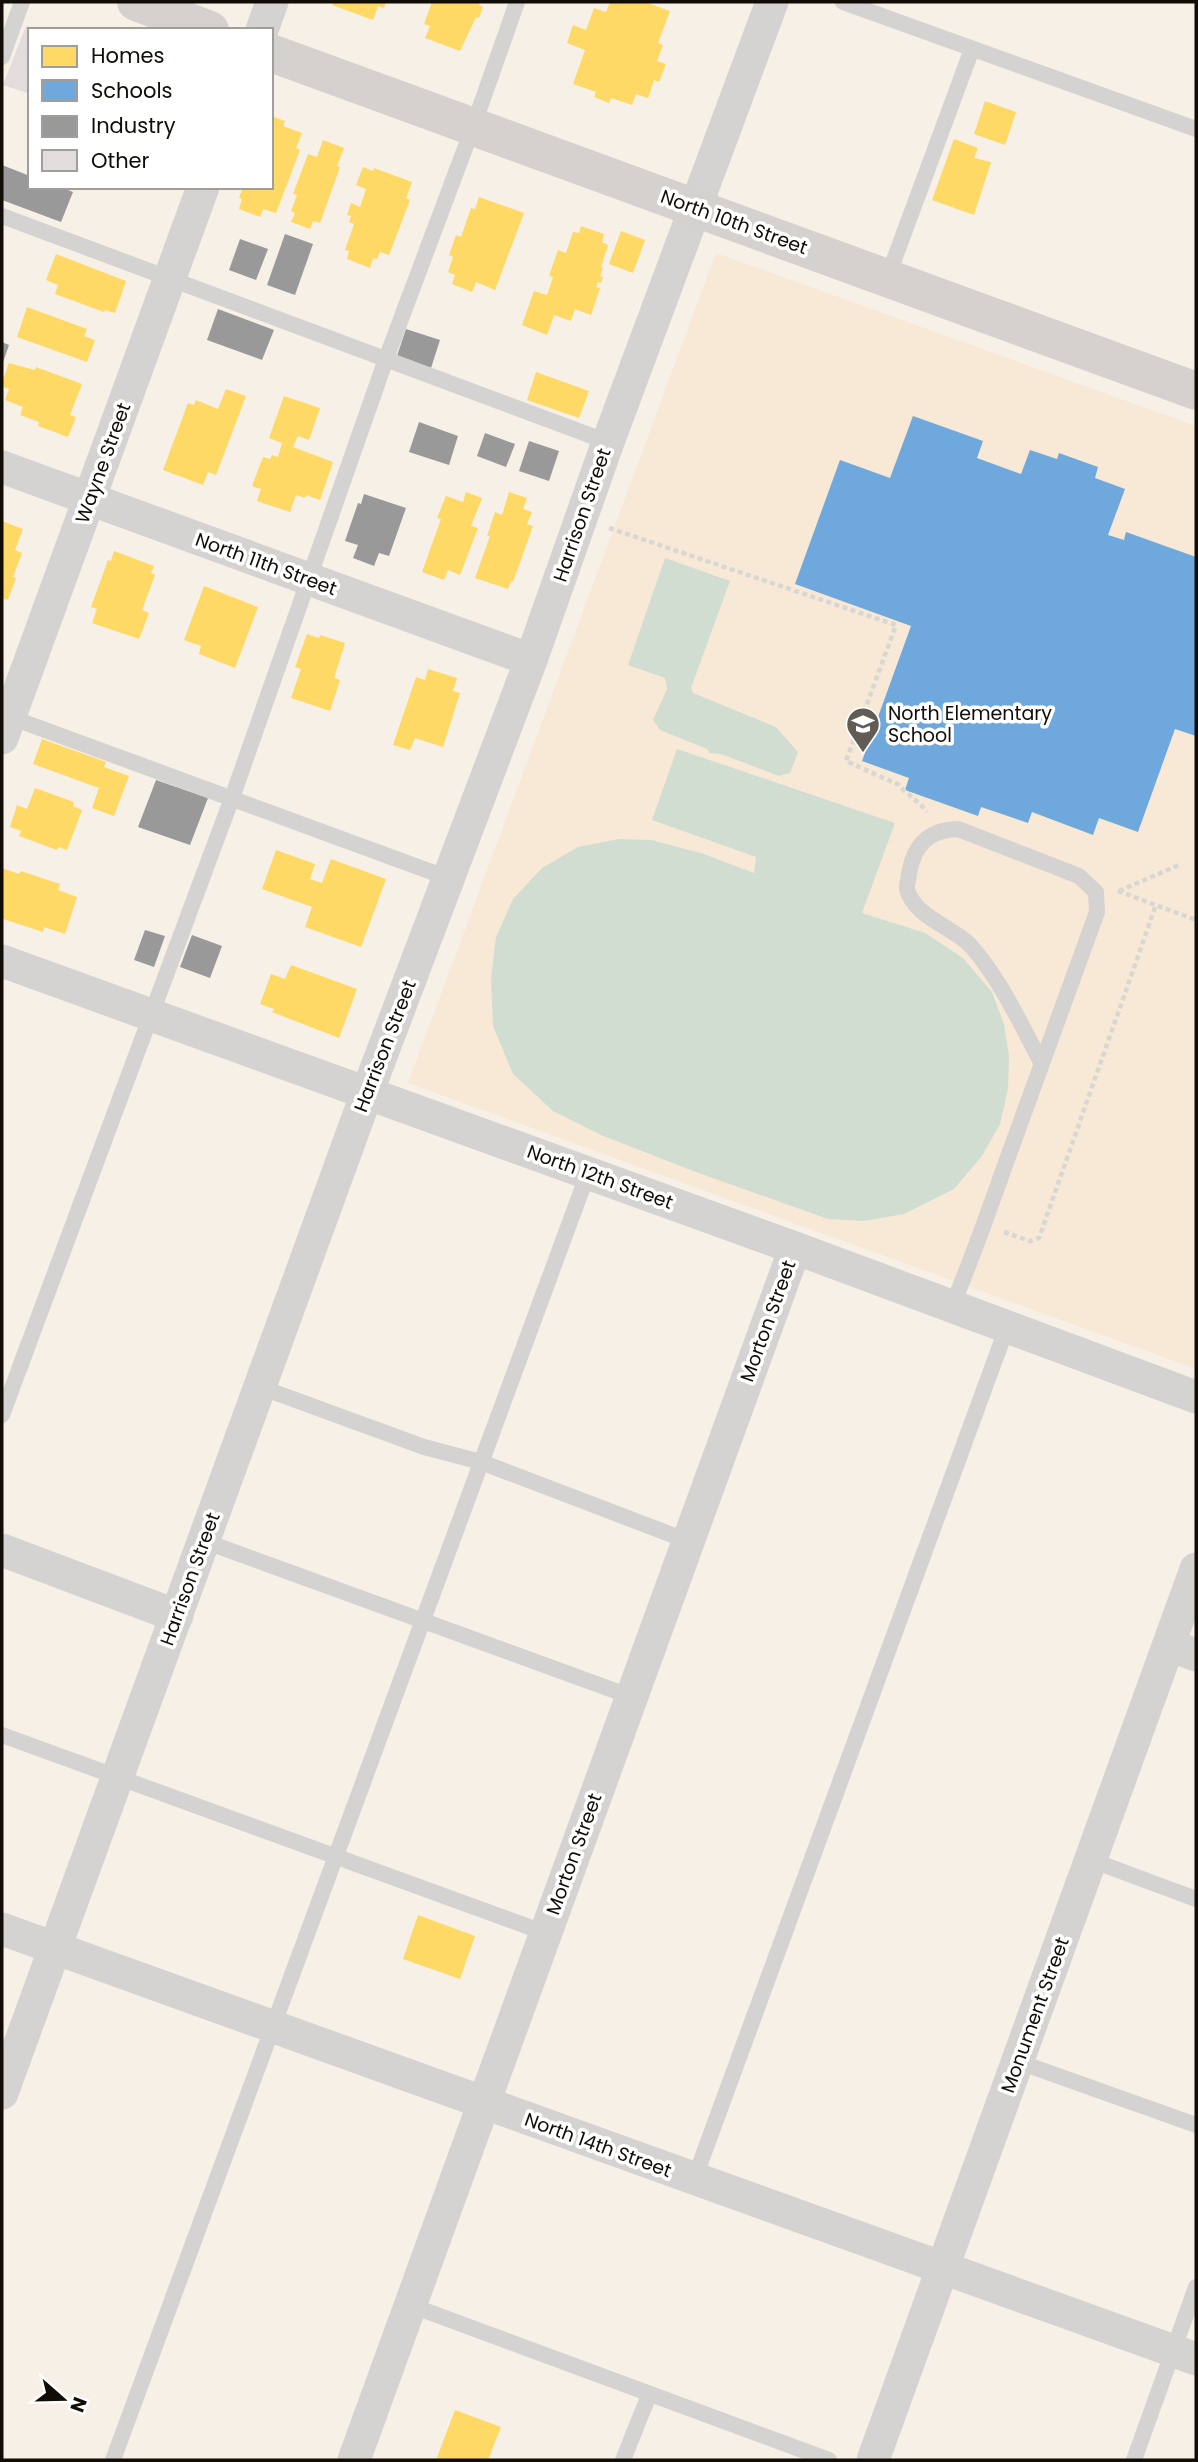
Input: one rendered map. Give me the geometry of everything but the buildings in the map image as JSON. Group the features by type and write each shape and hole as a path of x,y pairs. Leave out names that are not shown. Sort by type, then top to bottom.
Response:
{"main road":[{"path":"143,3 205,28"},
{"name":"North 10th Street","path":"273,54 1196,391"}],"street":[{"path":"263,28 272,2"},
{"name":"Harrison Street","path":"2,2092 367,1093 531,660 608,442 772,2"},
{"name":"Wayne Street","path":"4,723 202,189"},
{"name":"North 11th Street","path":"2,467 531,660"},
{"name":"North 12th Street","path":"2,961 795,1248 1196,1397"},
{"name":"Morton Street","path":"361,2458 410,2305 795,1248"},
{"path":"2,1550 177,1616"},
{"name":"Monument Street","path":"873,2460 1091,1860 1182,1650 1196,1569"},
{"name":"North 14th Street","path":"2,1929 1185,2355"}],"lane":[{"path":"2,57 22,2"},
{"path":"2,1415 232,798 386,359 517,2"},
{"path":"843,2 1196,128"},
{"path":"887,279 972,49"},
{"path":"2,216 608,442"},
{"path":"4,723 232,798 448,878"},
{"path":"952,1306 984,1224 1042,1064 1097,912 1096,892 1079,876 958,829 940,830 925,840 912,857 907,889 918,907 969,943 990,972 1042,1064"},
{"path":"113,2460 588,1173"},
{"path":"694,2180 1007,1327"},
{"path":"260,1387 424,1447 481,1462 688,1541"},
{"path":"204,1541 632,1697"},
{"path":"2,1735 545,1933"},
{"path":"1091,1860 1196,1899"},
{"path":"1019,2062 1196,2124"},
{"path":"1134,2460 1185,2355 1196,2287"},
{"path":"410,2305 829,2460"},
{"path":"623,2460 649,2395"}],"path":[{"path":"581,519 896,625 846,761 899,785 917,800 940,830"},
{"path":"1096,892 1119,891 1179,865"},
{"path":"1119,891 1196,920"},
{"path":"984,1224 1030,1241 1039,1238 1156,905"}],"shaded area":[{"name":"North Elementary School","path":"716,253 1196,426 1196,1369 408,1083"},
{"path":"665,558 730,581 691,688 693,693 776,727 798,752 790,773 779,776 721,754 710,753 707,749 660,730 653,720 667,689 665,678 628,665"},
{"path":"677,749 895,823 862,913 925,933 963,958 992,992 1004,1024 1009,1056 1008,1089 1000,1124 982,1156 954,1189 904,1214 864,1221 828,1219 601,1135 553,1111 513,1074 493,1026 491,979 496,937 513,899 542,868 578,847 619,839 651,840 701,853 754,873 756,857 652,820"}],"place":[{"name":"North Elementary School","path":"863,754"}]}
